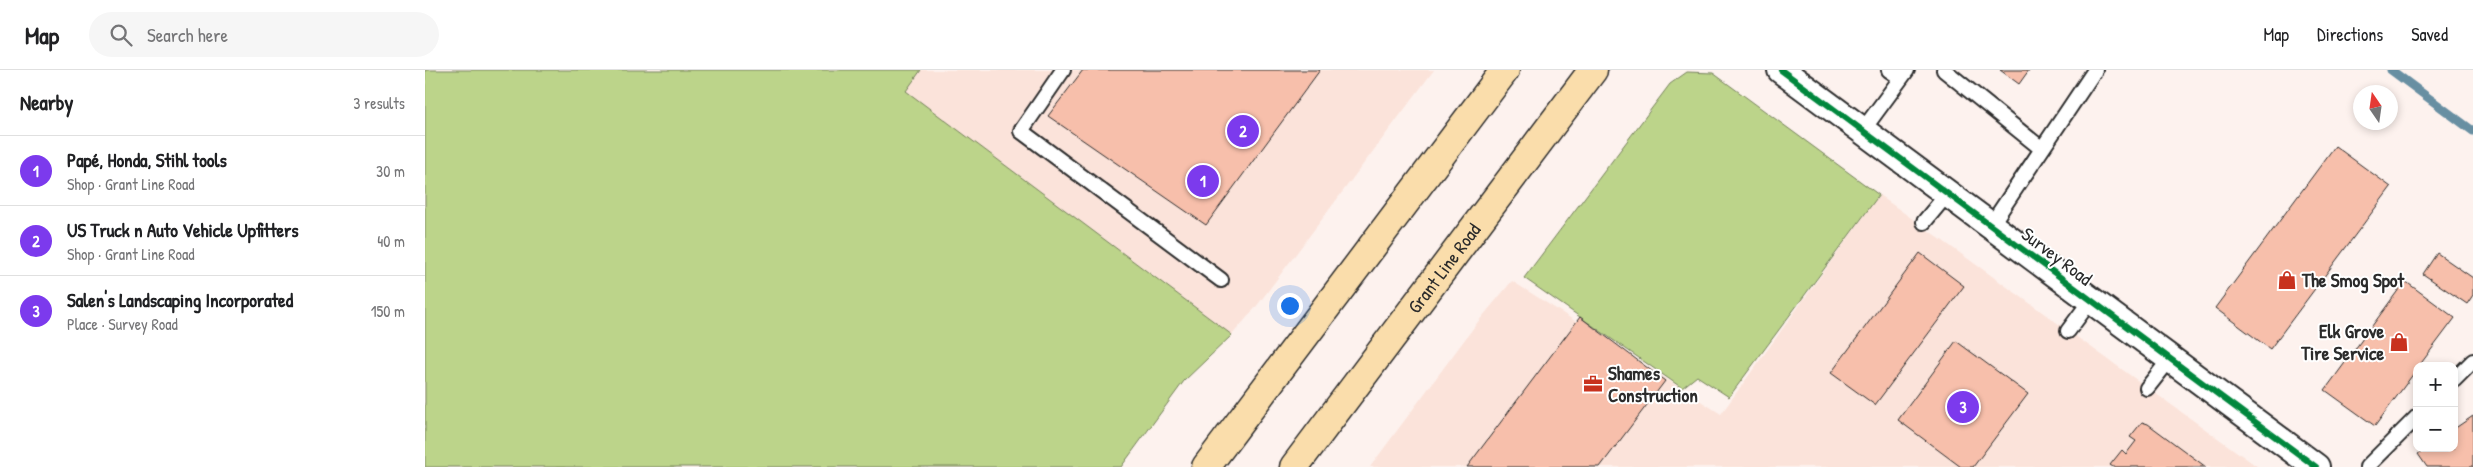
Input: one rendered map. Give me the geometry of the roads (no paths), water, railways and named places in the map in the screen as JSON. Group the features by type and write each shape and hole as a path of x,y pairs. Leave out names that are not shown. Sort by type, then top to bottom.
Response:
{"main road":[{"path":"1206,467 1505,70"},
{"name":"Grant Line Road","path":"1296,466 1593,70"}],"street":[{"name":"Survey Road","path":"1781,70 2170,359 2300,462"}],"lane":[{"path":"1063,70 1021,132 1221,280"},
{"path":"1944,70 2042,149"},
{"path":"1991,225 2095,70"},
{"path":"1863,130 1899,73"},
{"path":"1924,222 1948,193"},
{"path":"2068,332 2091,300"},
{"path":"2147,388 2170,359"},
{"path":"2458,376 2473,361"},
{"path":"2367,467 2413,421"}],"waterway":[{"path":"2391,70 2473,131"}],"place":[{"name":"US Truck n Auto Vehicle Upfitters","path":"1243,131"},
{"name":"Papé, Honda, Stihl tools","path":"1203,181"},
{"name":"The Smog Spot","path":"2287,280"},
{"name":"Elk Grove Tire Service","path":"2399,342"},
{"name":"Shames Construction","path":"1593,384"},
{"name":"Salen's Landscaping Incorporated","path":"1963,407"}]}
